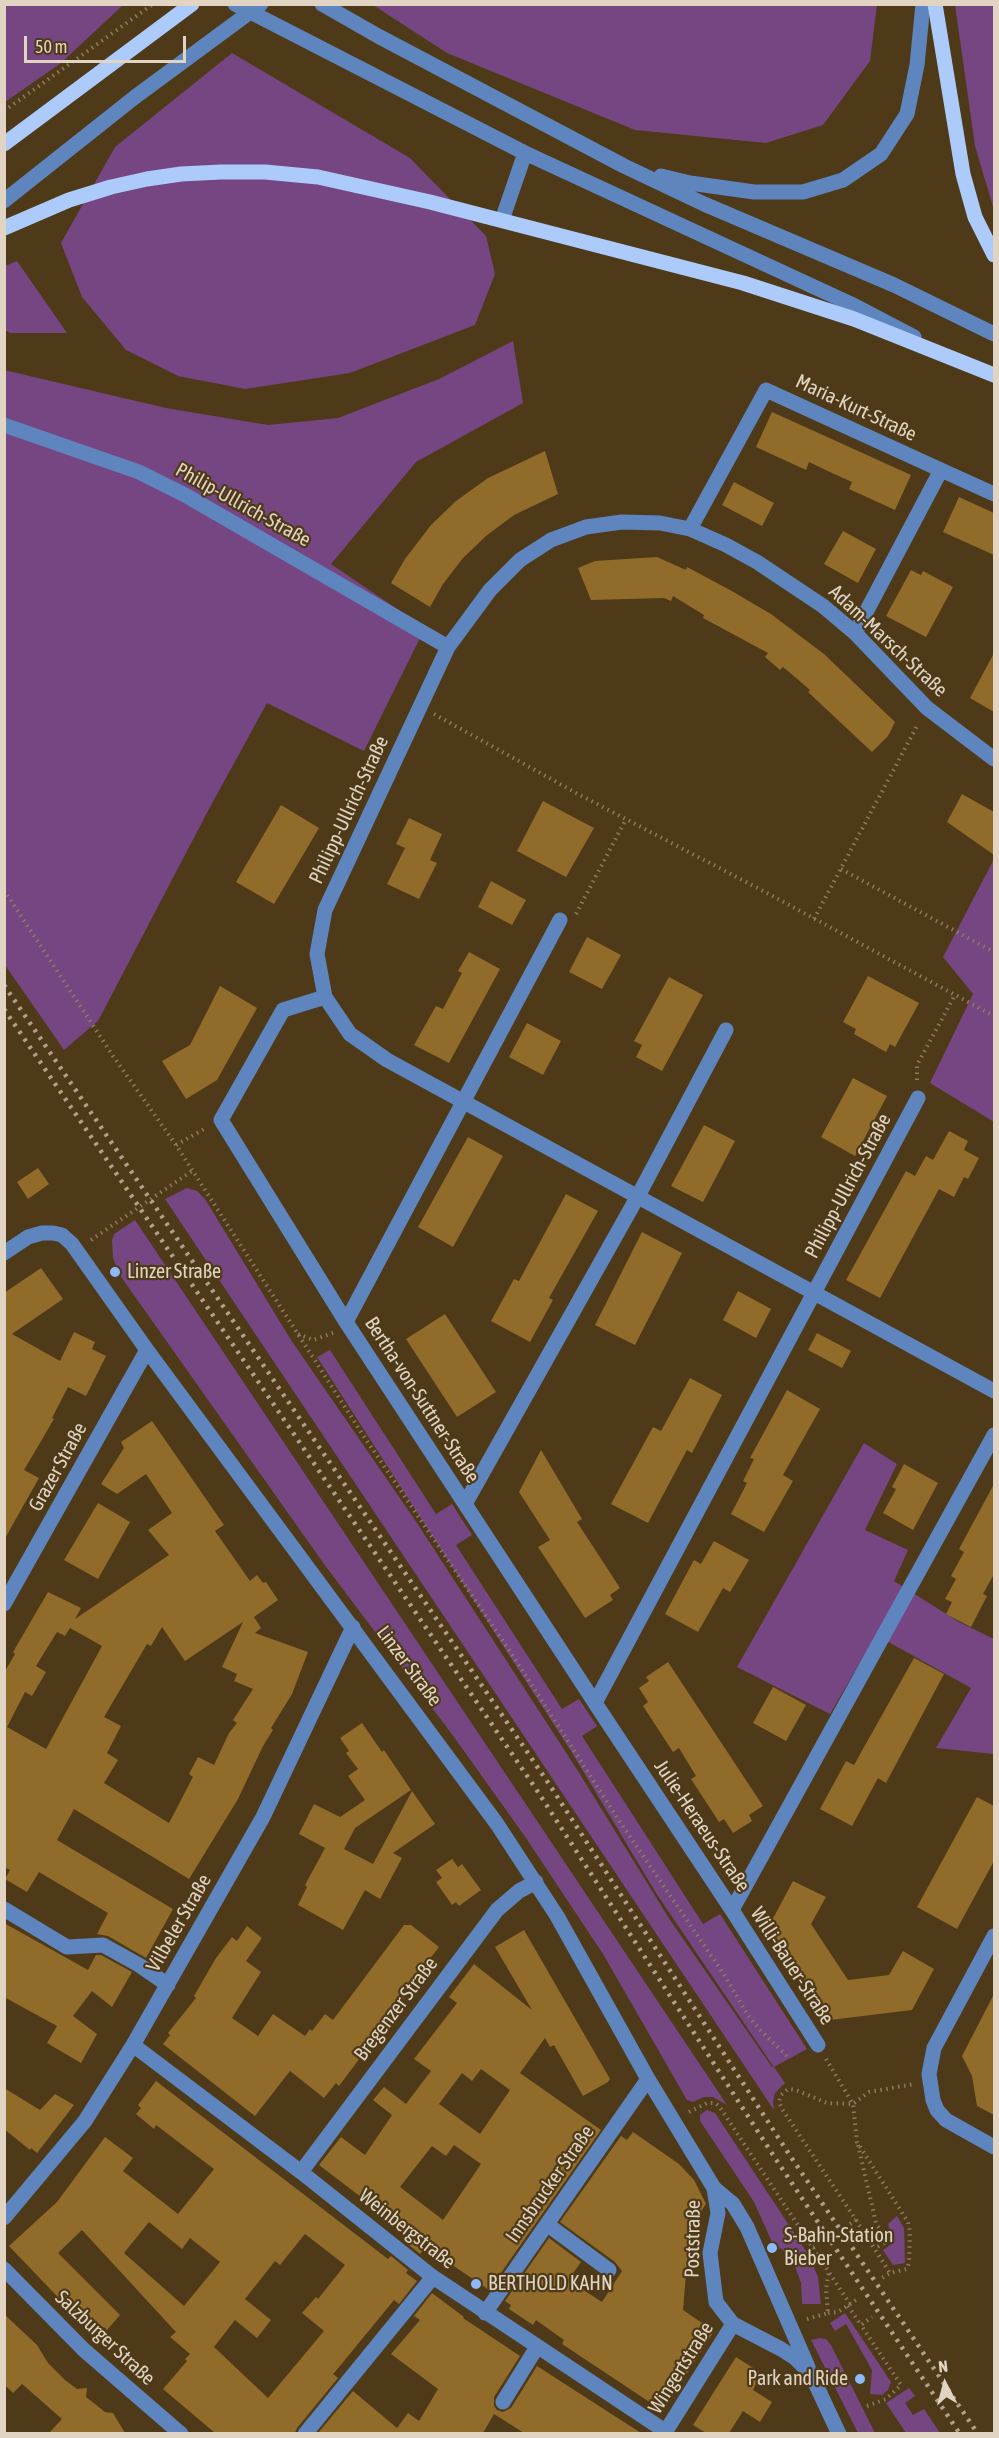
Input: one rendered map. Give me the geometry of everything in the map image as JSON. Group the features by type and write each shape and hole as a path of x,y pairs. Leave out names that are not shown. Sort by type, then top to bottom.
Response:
{"main road":[{"path":"4,144 192,4"},
{"path":"935,4 963,174 975,217 994,255"},
{"path":"4,228 69,200 111,187 181,174 265,172 318,177 502,220 753,286 854,320 994,375"}],"street":[{"path":"235,4 525,153 851,304 953,358"},
{"path":"4,201 196,51 261,4"},
{"path":"322,4 624,166 704,204 894,285 994,334"},
{"path":"624,166 690,183 753,192 803,192 843,180 881,154 907,114 917,65 923,4"},
{"path":"502,220 525,153"},
{"name":"Maria-Kurt-Straße","path":"690,529 766,390 994,494"},
{"name":"Philip-Ullrich-Straße","path":"4,425 139,472 176,490 448,647"},
{"path":"855,633 941,470"},
{"name":"Adam-Marsch-Straße","path":"448,647 490,590 520,560 551,540 586,527 622,522 660,523 690,529 758,562 823,606 855,633 927,708 994,759"},
{"name":"Philipp-Ullrich-Straße","path":"448,647 325,910 317,954 325,996 350,1034 387,1060 994,1391"},
{"path":"464,1102 560,920"},
{"path":"325,996 283,1010 220,1119 346,1322"},
{"path":"638,1196 726,1030"},
{"name":"Philipp-Ullrich-Straße","path":"815,1293 918,1098"},
{"name":"Bertha-von-Suttner-Straße","path":"464,1102 346,1322 465,1504 638,1196"},
{"name":"Linzer Straße","path":"4,1253 28,1237 42,1233 53,1233 66,1238 478,1796 557,1916 648,2079"},
{"path":"595,1703 815,1293"},
{"name":"Grazer Straße","path":"4,1604 147,1350"},
{"name":"Julie-Heraeus-Straße","path":"465,1504 732,1910 994,1435"},
{"name":"Vilbeler Straße","path":"4,2218 85,2121 133,2045 267,1809 353,1627"},
{"name":"Bregenzer Straße","path":"301,2172 497,1910 519,1891 536,1882"},
{"path":"4,1910 67,1947 103,1944 168,1985"},
{"name":"Willi-Bauer-Straße","path":"732,1910 818,2045"},
{"path":"994,1936 934,2048 929,2067 930,2086 937,2109 946,2120 994,2147"},
{"name":"Weinbergstraße","path":"133,2045 301,2172 433,2277 664,2432"},
{"name":"Poststraße","path":"648,2079 714,2188 717,2213 710,2253 716,2302 733,2324 781,2349 795,2358 811,2374 839,2433"},
{"name":"Innsbrucker Straße","path":"485,2313 648,2079"},
{"path":"714,2188 733,2204 747,2227 811,2374"},
{"path":"548,2225 609,2270"},
{"name":"Salzburger Straße","path":"4,2270 78,2345 181,2433"},
{"path":"305,2433 433,2277"},
{"name":"Wingertstraße","path":"664,2432 733,2324"},
{"path":"503,2402 537,2347"}],"path":[{"path":"4,111 153,4"},
{"path":"420,706 994,1016"},
{"path":"814,919 927,708"},
{"path":"560,920 577,914 626,819"},
{"path":"841,869 994,952"},
{"path":"4,890 106,1046 176,1145 363,1435 515,1659 622,1825 725,1976 747,2014 789,2058"},
{"path":"918,1098 917,1065 955,995"},
{"path":"176,1145 200,1131"},
{"path":"100,1234 192,1171"},
{"path":"297,1334 313,1340 332,1334 346,1322"},
{"path":"818,2045 853,2104 857,2142 876,2223 884,2235 884,2243 874,2249"},
{"path":"890,2273 779,2102 784,2092 791,2089 827,2103 853,2104 869,2092 911,2084 930,2086"},
{"path":"694,2109 711,2102 719,2106 900,2385 886,2399 867,2406"},
{"path":"857,2142 910,2227 907,2269 890,2273 879,2280"},
{"path":"850,2224 855,2220"},
{"path":"813,2248 819,2244"},
{"path":"827,2300 825,2289 828,2271"},
{"path":"828,2313 838,2312 859,2298"},
{"path":"861,2325 872,2317"}],"shaded area":[{"path":"5,4 123,5 61,63 5,102"},
{"path":"373,5 877,5 870,61 823,125 766,143 635,130 447,53"},
{"path":"955,5 993,5 994,210 975,146"},
{"path":"232,53 410,158 486,236 495,274 475,325 350,373 245,389 178,376 126,350 82,297 61,243 115,147"},
{"path":"17,261 67,333 10,333 5,330 5,266"},
{"path":"513,341 523,403 416,462 331,564 425,628 364,751 267,703 98,1021 64,1050 5,965 4,370 166,408 268,425 338,418 439,379"},
{"path":"994,859 994,1122 930,1083 973,994 943,957"},
{"path":"187,1188 197,1191 205,1199 291,1340 417,1523 578,1771 670,1920 772,2067 656,1893 571,1751 317,1357 330,1350 436,1514 452,1504 472,1535 456,1545 562,1709 579,1699 597,1726 582,1736 703,1924 720,1914 807,2049 774,2067 785,2083 775,2093 774,2110 165,1199"},
{"path":"135,1220 727,2105 713,2097 704,2097 693,2102 687,2100 603,1954 526,1838 454,1737 324,1564 119,1274 113,1258 112,1240 114,1234"},
{"path":"864,1443 897,1464 865,1530 908,1550 894,1581 959,1622 994,1639 994,1754 936,1748 971,1688 876,1635 830,1714 737,1667"},
{"path":"707,2110 715,2113 808,2254 818,2277 821,2304 802,2304 801,2283 796,2269 781,2248 776,2251 754,2202 700,2121 700,2115"},
{"path":"897,2216 904,2228 905,2263 893,2265 883,2250 893,2243 888,2224"},
{"path":"845,2313 891,2382 888,2390 882,2395 870,2394 872,2370 846,2324 835,2331 830,2323"},
{"path":"826,2339 831,2345 875,2433 858,2433 811,2340"},
{"path":"909,2388 915,2396 905,2403 913,2415 924,2409 940,2433 906,2433 886,2403"}],"building":[{"path":"772,412 911,475 895,510 849,489 852,482 809,462 806,470 756,447"},
{"path":"545,451 558,494 514,515 486,536 463,558 443,584 430,607 391,583 405,559 431,525 456,501 488,478"},
{"path":"734,482 774,503 762,526 722,505"},
{"path":"959,497 994,513 994,555 943,532"},
{"path":"843,531 876,549 858,583 824,564"},
{"path":"657,557 686,570 687,567 730,590 771,614 824,654 895,722 888,736 872,752 808,692 810,690 783,667 780,670 765,657 768,653 703,618 704,615 673,596 671,601 664,598 591,600 578,568 595,561"},
{"path":"911,570 921,575 923,571 953,587 926,637 886,616"},
{"path":"994,653 994,712 970,698"},
{"path":"962,794 994,812 994,855 947,822"},
{"path":"543,801 594,828 566,877 517,851"},
{"path":"281,805 319,828 274,904 236,882"},
{"path":"409,818 442,834 430,860 437,863 419,899 387,884 405,848 396,844"},
{"path":"491,881 526,900 512,925 478,907"},
{"path":"587,937 621,955 602,989 569,972"},
{"path":"469,952 500,969 449,1063 414,1045 436,1006 443,1009 462,973 458,971"},
{"path":"868,976 919,1003 895,1047 890,1044 886,1052 854,1034 856,1029 843,1022"},
{"path":"669,977 703,995 662,1071 636,1057 642,1045 634,1041"},
{"path":"220,986 257,1008 217,1080 186,1099 162,1061 190,1045"},
{"path":"527,1023 561,1041 543,1075 509,1057"},
{"path":"853,1078 887,1096 855,1156 821,1137"},
{"path":"704,1125 735,1141 703,1202 671,1186"},
{"path":"949,1131 968,1141 964,1150 979,1158 968,1179 964,1177 954,1197 939,1189 880,1298 846,1280 906,1171 915,1176 926,1156 933,1160"},
{"path":"468,1137 503,1156 453,1247 418,1227"},
{"path":"38,1168 49,1184 28,1199 17,1182"},
{"path":"566,1194 598,1211 549,1298 553,1300 530,1342 491,1321 514,1279 519,1281"},
{"path":"642,1232 682,1253 635,1345 595,1325"},
{"path":"41,1268 63,1299 12,1334 60,1361 74,1332 95,1342 92,1349 106,1356 86,1396 68,1387 52,1418 54,1419 24,1470 39,1478 4,1540 4,1293"},
{"path":"738,1291 771,1309 756,1338 723,1320"},
{"path":"445,1314 496,1392 457,1417 406,1339"},
{"path":"817,1333 851,1351 842,1368 808,1350"},
{"path":"690,1378 722,1395 692,1453 687,1450 648,1523 611,1504 653,1427 661,1431"},
{"path":"787,1390 820,1409 783,1475 793,1481 764,1532 731,1514 747,1483 743,1481 754,1459 750,1458"},
{"path":"152,1421 224,1525 215,1531 250,1581 257,1575 263,1583 266,1582 278,1600 254,1617 261,1628 255,1633 308,1652 292,1694 271,1728 273,1730 238,1799 189,1879 74,1809 57,1840 173,1909 146,1958 108,1936 97,1934 108,1913 39,1872 27,1892 5,1879 10,1870 4,1867 4,1673 15,1654 13,1652 48,1592 81,1608 75,1619 169,1555 148,1530 172,1513 146,1474 117,1494 101,1484 124,1448 121,1442","holes":["243,1622 222,1667 237,1674 234,1681 253,1689 233,1720 237,1723 229,1733 214,1765 198,1757 189,1774 193,1777 169,1823 104,1783 118,1760 107,1753 121,1726 104,1717 147,1644 151,1646 162,1627 185,1661","70,1628 102,1646 46,1749 7,1727 25,1692 32,1696 46,1672 36,1666 57,1632 65,1636"]},
{"path":"541,1450 582,1519 577,1522 620,1588 610,1595 613,1600 585,1618 538,1547 550,1540 519,1492"},
{"path":"904,1464 938,1483 913,1530 883,1513 896,1489 892,1487"},
{"path":"994,1484 994,1574 983,1594 987,1596 971,1627 946,1614 952,1602 945,1599 956,1579 951,1576 964,1552 959,1549"},
{"path":"98,1503 130,1522 98,1579 64,1560"},
{"path":"714,1541 749,1560 730,1592 723,1588 698,1632 665,1614 694,1560 701,1564"},
{"path":"914,1658 944,1674 886,1783 878,1778 852,1826 820,1809 846,1761 854,1765"},
{"path":"668,1662 763,1806 749,1815 752,1821 733,1833 724,1819 719,1822 691,1779 696,1776 679,1748 673,1752 643,1706 648,1702 639,1688 649,1681 646,1677"},
{"path":"773,1687 806,1705 786,1741 753,1723"},
{"path":"362,1723 382,1752 384,1750 411,1790 355,1828 344,1849 373,1864 412,1791 435,1824 393,1853 402,1858 380,1899 365,1890 343,1930 298,1905 307,1887 305,1885 325,1848 299,1834 314,1804 340,1817 365,1800 348,1776 358,1769 346,1753 349,1751 340,1738"},
{"path":"977,1797 994,1806 994,1861 957,1929 917,1907"},
{"path":"452,1859 458,1867 462,1864 481,1890 459,1906 456,1902 452,1905 436,1882 442,1878 436,1870"},
{"path":"793,1881 826,1897 811,1924 848,1980 889,1975 903,1951 934,1969 912,2010 830,2020 769,1926"},
{"path":"4,1923 88,1970 96,1955 101,1955 132,1972 112,2007 92,1991 73,2016 97,2034 81,2063 47,2043 57,2026 4,1997"},
{"path":"404,1925 411,1925 439,1947 407,1988 410,1990 339,2086 336,2083 324,2098 290,2071 255,2116 163,2044 170,2035 168,2033 196,1998 194,1996 216,1958 232,1937 237,1941 247,1926 262,1938 246,1961 261,1972 232,2018 258,2036 273,2014 305,2036 310,2029 312,2031 325,2014 333,2020"},
{"path":"524,1930 610,2079 583,2096 554,2045 550,2047 545,2038 520,2073 601,2130 489,2290 426,2247 420,2254 403,2240 408,2233 319,2165 341,2137 365,2155 392,2115 373,2100 384,2087 406,2104 431,2071 414,2059 457,2003 449,1997 474,1964 532,2010 495,1947","holes":["481,2069 510,2090 480,2134 439,2104 462,2073 472,2081","454,2145 481,2164 443,2220 400,2187 432,2146 446,2156"]},
{"path":"994,1994 994,2115 977,2106 972,2076 962,2056"},
{"path":"156,2081 388,2259 391,2256 408,2270 406,2273 417,2281 399,2304 394,2300 333,2374 338,2378 295,2433 215,2433 163,2389 187,2361 185,2359 190,2354 170,2337 176,2332 82,2230 58,2253 120,2315 107,2330 104,2327 97,2334 75,2315 9,2246 57,2202 105,2137 133,2158 123,2171 178,2214 214,2169 156,2125 154,2129 136,2114 141,2108 138,2105","holes":["149,2222 182,2249 190,2238 220,2262 184,2306 124,2253","305,2234 345,2265 318,2299 316,2297 302,2313 324,2331 268,2398 214,2347 235,2320 257,2338 271,2320 245,2299 275,2261 280,2265"]},
{"path":"4,2088 40,2110 55,2094 74,2105 37,2153 4,2129"},
{"path":"633,2132 679,2164 694,2180 706,2204 694,2221 688,2251 683,2310 714,2331 663,2411 562,2344 564,2340 536,2320 533,2325 509,2309 511,2305 505,2301 549,2238 581,2262 568,2280 602,2302 622,2271 615,2262 560,2222 621,2136 627,2140"},
{"path":"432,2293 463,2318 520,2356 494,2397 494,2406 497,2410 503,2412 511,2408 537,2366 641,2433 524,2433 494,2414 483,2433 318,2433 353,2391 397,2428 408,2413 419,2421 438,2389 391,2354 420,2320 414,2316"},
{"path":"4,2314 37,2345 48,2363 65,2380 77,2389 87,2388 86,2397 105,2412 113,2413 125,2433 49,2433 62,2419 22,2384 13,2393 4,2384"},
{"path":"736,2357 761,2373 753,2390 772,2402 760,2422 743,2411 729,2433 706,2433 693,2425"}],"railway":[{"path":"4,985 549,1784 787,2151 978,2434"},
{"path":"4,1009 538,1792 775,2158 960,2434"}],"place":[{"name":"Linzer Straße","path":"115,1272"},
{"name":"S-Bahn-Station Bieber","path":"772,2248"},
{"name":"BERTHOLD KAHN","path":"476,2284"},
{"name":"Park and Ride","path":"860,2379"}]}
